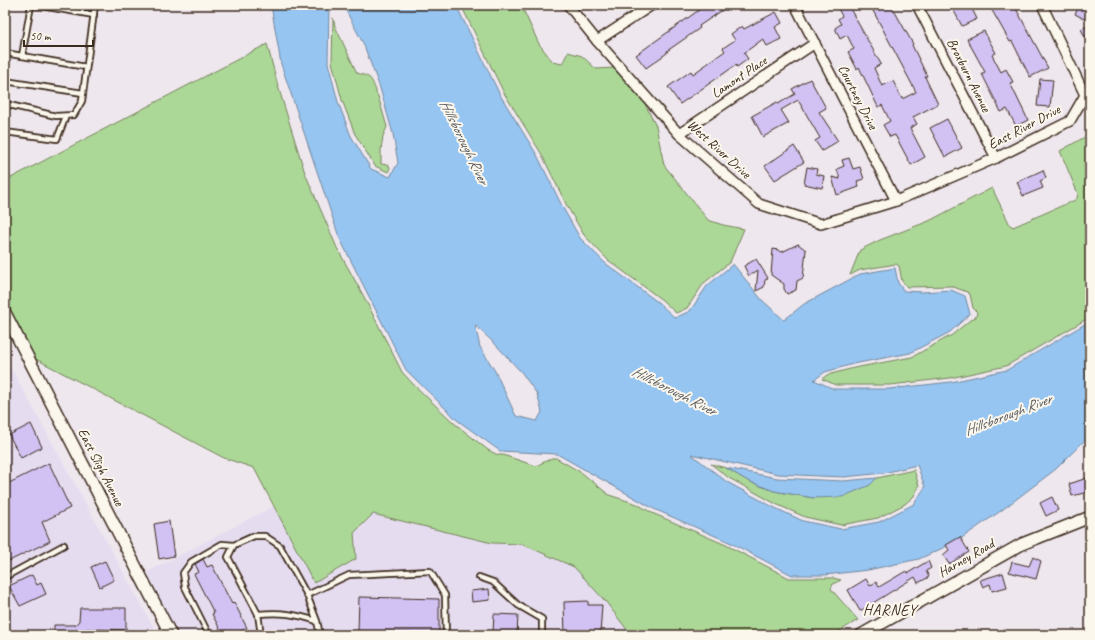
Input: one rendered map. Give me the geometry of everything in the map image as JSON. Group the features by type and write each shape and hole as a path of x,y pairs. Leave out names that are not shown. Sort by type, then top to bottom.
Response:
{"street":[{"name":"West River Drive","path":"568,5 597,41 679,134 759,204 821,224 896,201"},
{"path":"597,41 652,5"},
{"name":"Courtney Drive","path":"796,5 896,201"},
{"name":"Broxburn Avenue","path":"917,5 996,158"},
{"name":"East River Drive","path":"896,201 996,158 1070,121 1084,95 1045,7"},
{"name":"Lamont Place","path":"679,134 815,43"},
{"name":"East Sligh Avenue","path":"5,312 171,635"},
{"name":"Harney Road","path":"861,635 1022,544 1090,517"}],"lane":[{"path":"22,56 31,5"},
{"path":"36,5 94,15"},
{"path":"5,104 56,116 74,115 82,101 95,5"},
{"path":"5,53 86,67"},
{"path":"5,81 82,93"},
{"path":"5,132 57,139 66,116"},
{"path":"209,635 185,587 182,573 191,562 222,544 234,545 254,536 265,536 280,546 307,595 317,621 320,635"},
{"path":"5,577 64,545"},
{"path":"234,545 228,558 258,614 261,635"},
{"path":"307,595 349,575 430,571 445,595 446,635"},
{"path":"480,577 494,582 518,605 542,619 542,635"},
{"path":"258,614 295,614 317,621"}],"shaded area":[{"path":"5,357 158,635 5,635"},
{"path":"274,506 314,583 356,559 354,533 373,514 492,543 522,544 574,567 606,602 631,635 178,635 147,572"}],"green space":[{"path":"461,5 521,5 539,44 553,62 562,64 568,52 582,56 596,69 614,68 643,100 656,126 664,165 708,220 723,225 744,229 730,262 704,283 687,308 676,313 662,300 608,260 584,235 567,206 541,153 504,93"},
{"path":"333,18 335,26 357,73 370,78 378,96 387,127 383,136 381,164 389,165 390,168 388,172 375,166 355,134 342,100 332,62"},
{"path":"267,44 278,86 305,173 337,248 363,295 402,372 412,383 454,423 488,450 498,455 503,455 536,466 552,458 556,458 582,473 609,495 637,504 652,513 726,545 789,578 833,578 841,580 833,584 831,589 858,620 833,635 631,635 606,602 574,567 522,544 492,543 373,514 354,533 356,559 314,583 254,468 224,458 34,358 5,301 5,181"},
{"path":"1090,134 1090,315 1085,320 1006,366 950,378 890,385 836,385 822,379 827,375 854,368 912,357 952,335 976,317 977,312 973,308 970,294 967,292 951,286 907,287 902,281 899,266 896,264 860,270 850,275 860,250 880,240 929,221 992,188 1010,225 1013,227 1075,200 1078,194 1060,151"},
{"path":"711,464 726,468 748,481 774,491 813,498 870,485 877,478 914,470 919,486 914,496 905,504 878,518 841,525 805,517 776,504 729,478"}],"water":[{"name":"Hillsborough River","path":"271,5 329,5 328,63 338,102 351,136 371,169 390,177 398,163 393,134 380,88 363,43 343,5 456,5 500,95 537,155 563,208 580,238 605,263 659,303 675,318 690,311 707,286 733,264 762,300 784,320 804,304 860,274 895,268 898,283 904,291 923,292 951,290 965,296 970,314 950,332 910,353 853,364 825,372 814,380 834,389 889,389 951,382 1007,370 1090,321 1090,435 1056,469 1002,510 956,542 919,559 868,570 825,575 792,575 729,542 654,509 557,454 500,451 457,420 406,370 339,237 281,64","holes":["475,325 522,373 537,394 542,412 537,421 516,416 495,371 480,347","691,454 778,474 818,476 844,477 884,473 917,465 925,487 914,504 879,522 841,529 803,521 773,507 727,482"]},
{"path":"726,468 777,478 843,481 877,478 870,485 842,497 814,498 774,491 748,481"}],"building":[{"path":"701,5 730,5 699,26 700,28 646,68 636,55 699,10 697,8"},
{"path":"836,5 848,5 881,64 874,68 882,86 893,81 902,99 916,92 870,5 891,5 913,44 912,45 927,76 925,77 938,104 913,117 917,124 910,128 925,157 911,165 895,135 890,137 883,125 890,121 882,105 878,107 859,67 857,69 848,52 854,49 847,35 840,39 835,28 841,24 838,19 842,16"},
{"path":"965,5 970,5 977,19 962,26 954,11"},
{"path":"989,5 1014,5 1048,68 1030,77 1012,41 1010,42"},
{"path":"1080,5 1090,5 1090,22 1075,14"},
{"path":"776,12 782,23 775,27 781,39 767,46 763,39 744,53 748,59 737,67 736,65 680,104 668,87 691,71 693,74 725,51 723,48 735,40 731,34 742,26 744,29"},
{"path":"1090,25 1090,47 1081,29"},
{"path":"984,31 996,53 992,55 1001,72 1006,69 1013,82 1010,83 1028,120 1016,126 1007,109 1001,112 982,74 985,72 967,39"},
{"path":"810,79 826,108 819,112 838,141 822,151 815,141 820,138 798,100 781,110 789,123 763,137 752,116 795,94 792,89"},
{"path":"1040,79 1053,80 1050,107 1037,106"},
{"path":"947,119 962,148 945,157 930,128"},
{"path":"794,146 804,162 775,180 765,166"},
{"path":"849,158 853,169 860,167 864,179 857,181 859,187 837,195 832,177 840,179 837,169 844,166 842,160"},
{"path":"807,167 817,169 816,174 824,176 822,188 804,184"},
{"path":"1043,170 1046,178 1040,181 1043,188 1023,196 1017,182"},
{"path":"798,244 806,250 803,278 797,281 796,290 787,294 784,289 784,284 771,275 773,249 782,252"},
{"path":"756,259 768,278 765,280 764,287 756,291 758,270 749,276 744,266"},
{"path":"31,424 42,447 21,458 9,435"},
{"path":"49,463 70,508 42,522 50,541 5,563 5,485"},
{"path":"1090,477 1090,486 1087,487 1088,492 1072,496 1069,484"},
{"path":"1052,497 1058,510 1046,516 1040,503"},
{"path":"169,521 174,556 159,559 154,524"},
{"path":"960,537 969,552 949,564 943,555 949,550 946,545"},
{"path":"1033,557 1041,561 1036,579 1009,572 1012,562 1029,566"},
{"path":"203,559 207,567 212,565 232,604 234,602 247,628 233,635 223,635 212,614 214,613 194,574 199,572 195,564"},
{"path":"105,561 114,580 100,587 91,567"},
{"path":"928,561 931,568 926,571 929,577 918,583 915,577 860,611 848,590 866,579 870,586 876,582 879,587 906,571 908,573"},
{"path":"1003,573 1007,587 992,591 990,584 983,587 980,580"},
{"path":"32,575 37,585 41,583 46,594 20,606 9,586"},
{"path":"489,589 490,600 472,602 471,591"},
{"path":"359,597 439,599 439,633 358,632"},
{"path":"588,601 588,605 602,605 600,635 565,635 564,602"},
{"path":"80,608 126,608 126,630 86,629 80,635 54,635 54,625 75,625 79,621"},
{"path":"494,614 518,615 517,635 500,635 500,633 493,632"}],"district":[{"name":"HARNEY","path":"890,610"}]}
